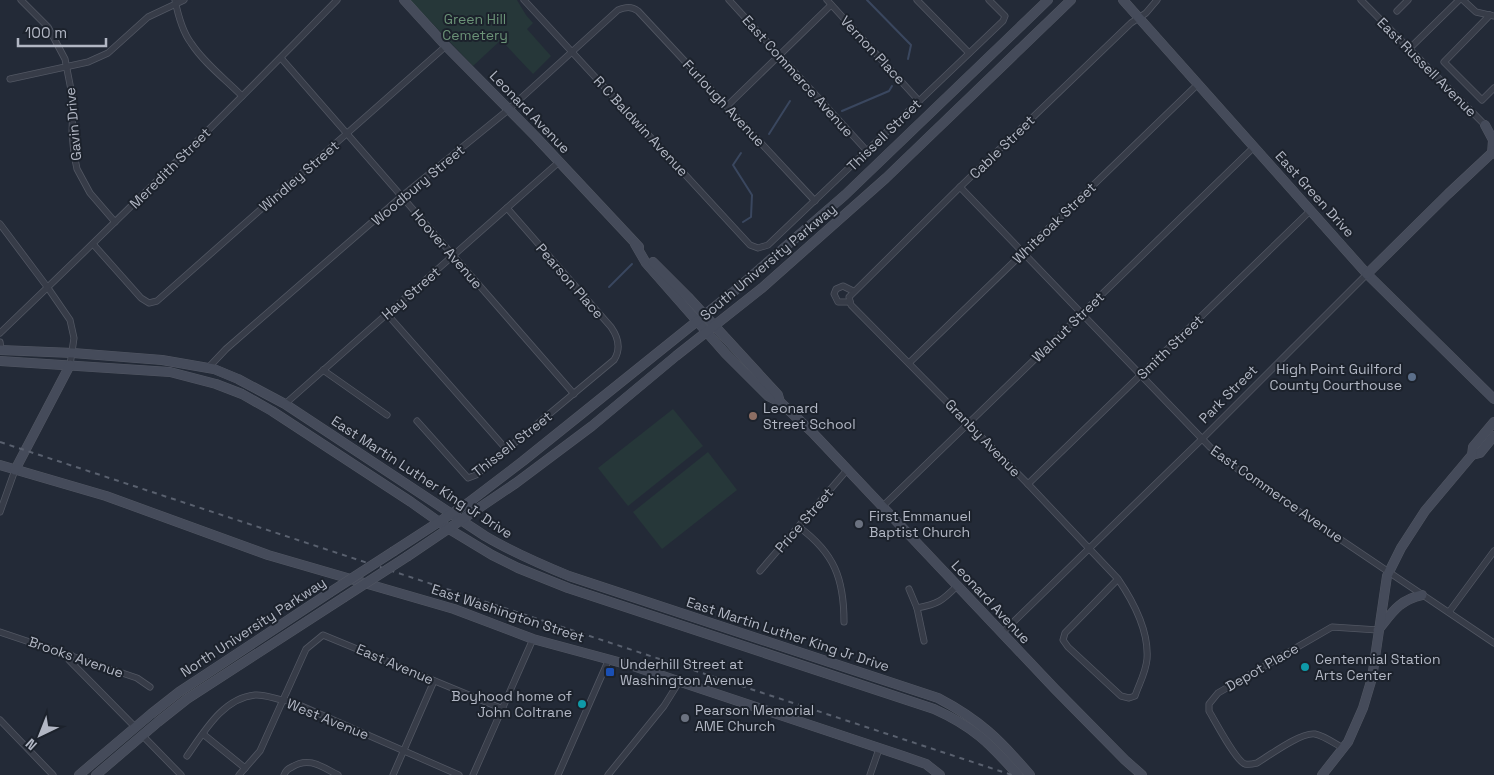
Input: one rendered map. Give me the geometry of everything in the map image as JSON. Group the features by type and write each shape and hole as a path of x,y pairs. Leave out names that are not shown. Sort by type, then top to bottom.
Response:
{"main road":[{"name":"Leonard Avenue","path":"404,0 635,244 646,262 702,318 714,326 778,395 780,402"},
{"name":"South University Parkway","path":"452,513 523,461 702,318 845,195 1048,0"},
{"name":"South University Parkway","path":"462,520 516,484 592,426 769,282 886,178 1071,0"},
{"name":"East Green Drive","path":"1123,0 1368,274 1494,399"},
{"path":"1486,125 1493,140 1493,153"},
{"name":"Park Street","path":"1368,274 1448,194 1493,153"},
{"name":"Leonard Avenue","path":"702,318 706,332 768,396 780,402 847,470 1118,753 1142,775"},
{"name":"East Martin Luther King Jr Drive","path":"0,347 162,360 208,368 238,379 285,404 485,536 537,564 938,698 958,709 1018,775"},
{"name":"East Martin Luther King Jr Drive","path":"0,361 170,372 216,384 242,394 272,411 411,502 448,529 518,568 568,588 972,723 991,733 1030,775"},
{"path":"15,470 70,365"},
{"path":"1322,775 1343,748 1356,725 1367,694 1372,678 1378,630 1389,571 1401,548 1425,511 1472,455 1473,447 1494,422"},
{"path":"1472,455 1480,453 1494,436"},
{"name":"East Washington Street","path":"0,465 106,496 268,555 454,609 533,639 679,682 926,764 940,775"},
{"name":"North University Parkway","path":"78,775 134,727 196,680 452,513"},
{"name":"North University Parkway","path":"96,775 187,699 462,520"},
{"path":"1378,630 1399,605 1407,599 1422,595"}],"street":[{"name":"Gavin Drive","path":"21,0 48,27 65,59 73,100 72,133 77,169 90,193 116,222"},
{"path":"10,79 88,62 108,53 148,17 175,1 184,0"},
{"name":"Meredith Street","path":"0,333 116,222 337,0"},
{"name":"R C Baldwin Avenue","path":"524,0 750,244 758,248"},
{"name":"East Commerce Avenue","path":"729,0 867,151"},
{"path":"917,0 969,53"},
{"name":"Thissell Street","path":"758,248 768,245 1003,21 1005,16 989,0"},
{"name":"Cable Street","path":"849,300 853,291 1157,0"},
{"name":"East Russell Avenue","path":"1361,0 1494,133"},
{"path":"1397,11 1408,0"},
{"path":"1410,48 1459,0"},
{"path":"1463,0 1476,12 1492,16"},
{"path":"175,1 179,18 190,43 242,96"},
{"path":"727,106 779,56 829,2"},
{"name":"Vernon Place","path":"829,2 919,101"},
{"name":"Woodbury Street","path":"208,368 226,349 401,197 508,110 618,10 631,7"},
{"name":"Furlough Avenue","path":"631,7 638,11 815,201"},
{"path":"1492,16 1444,62 1482,100 1494,88"},
{"name":"Windley Street","path":"93,244 141,298 149,303 157,301 446,46"},
{"name":"Hoover Avenue","path":"281,58 346,135 574,394"},
{"name":"Whiteoak Street","path":"909,363 1198,84"},
{"name":"Walnut Street","path":"882,507 1254,147"},
{"name":"Hay Street","path":"285,404 559,162"},
{"name":"East Commerce Avenue","path":"960,187 1202,439 1237,469 1494,643"},
{"name":"Pearson Place","path":"507,208 614,332 617,338 618,350 614,360"},
{"name":"Smith Street","path":"1028,484 1311,210"},
{"path":"0,224 66,313 72,326 74,338 70,365"},
{"name":"Park Street","path":"1002,633 1202,439 1368,274"},
{"path":"849,300 838,302 834,294 836,289 843,286 853,291"},
{"name":"Granby Avenue","path":"849,300 1118,579 1131,598 1140,620 1146,644 1147,660 1144,674 1135,696 1129,698 1121,696 1068,647 1063,640 1065,633 1118,579"},
{"path":"387,314 507,450"},
{"name":"Thissell Street","path":"416,420 468,478 476,475 507,450 614,360"},
{"path":"323,370 387,415"},
{"path":"0,512 15,470"},
{"name":"Price Street","path":"760,571 847,470"},
{"path":"799,527 815,539 833,562 840,585 844,622"},
{"path":"1449,612 1494,552"},
{"path":"917,608 933,605 957,586"},
{"path":"909,589 917,608 924,641"},
{"name":"Depot Place","path":"1343,748 1317,734 1310,734 1298,738 1257,763 1245,764 1238,758 1209,711 1210,704 1213,697 1218,693 1332,627 1378,630"},
{"name":"Brooks Avenue","path":"0,632 137,678 150,687"},
{"name":"East Avenue","path":"283,701 306,650 316,640 326,634 503,709"},
{"path":"473,775 533,639"},
{"path":"71,655 69,660 134,727"},
{"path":"558,775 609,660"},
{"path":"393,775 434,681"},
{"path":"608,775 664,706 679,682"},
{"name":"West Avenue","path":"187,756 227,706 243,697 257,695 290,701 304,706 459,775"},
{"path":"239,775 260,751 283,701"},
{"path":"0,720 53,775"},
{"path":"203,734 245,768"},
{"path":"142,735 181,775"},
{"path":"870,775 879,749"},
{"path":"284,775 286,771 301,762 309,762 338,775"}],"green space":[{"name":"Green Hill Cemetery","path":"410,0 517,0 533,23 527,29 551,56 533,74 501,40 473,66"},
{"path":"673,409 703,446 628,506 598,468"},
{"path":"708,452 737,490 662,549 633,512"}],"waterway":[{"path":"867,0 911,45 908,59"},
{"path":"842,111 889,91 892,86"},
{"path":"769,134 790,101"},
{"path":"741,153 733,165 752,195 751,217 743,222"},
{"path":"609,287 632,264"}],"railway":[{"path":"0,442 1012,775"}],"place":[{"name":"High Point Guilford County Courthouse","path":"1412,377"},
{"name":"Leonard Street School","path":"753,416"},
{"name":"First Emmanuel Baptist Church","path":"859,524"},
{"name":"Centennial Station Arts Center","path":"1305,667"},
{"name":"Underhill Street at Washington Avenue","path":"610,672"},
{"name":"Boyhood home of John Coltrane","path":"582,704"},
{"name":"Pearson Memorial AME Church","path":"685,718"}]}
